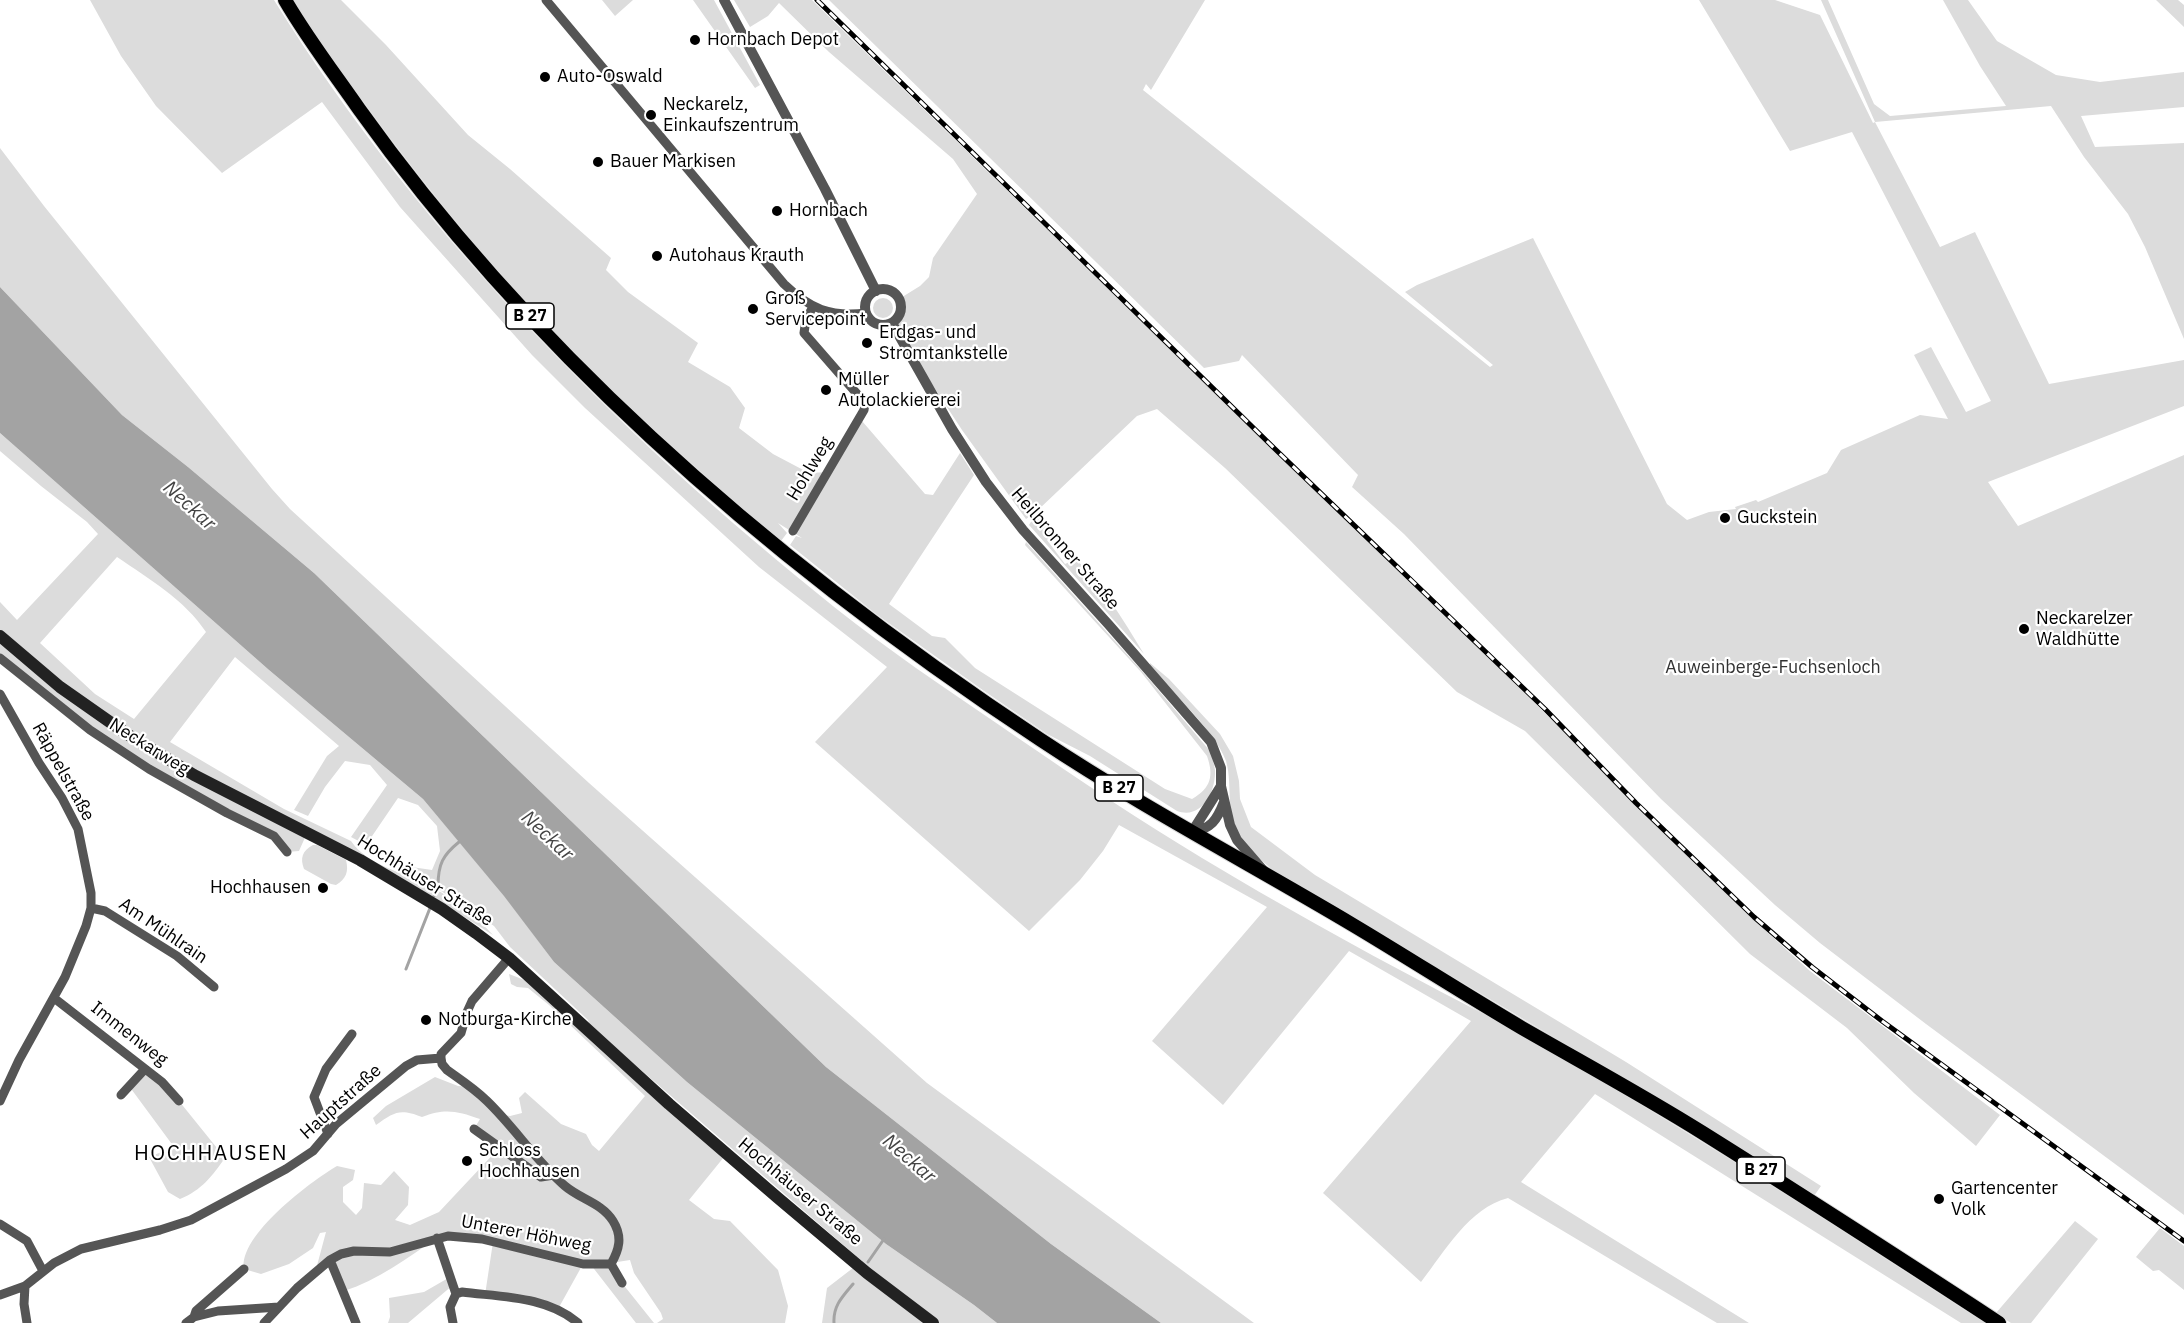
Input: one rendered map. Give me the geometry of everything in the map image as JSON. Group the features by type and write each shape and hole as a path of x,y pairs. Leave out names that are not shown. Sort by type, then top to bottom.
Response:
{"main road":[{"name":"B 27","path":"285,0 390,151 458,236 533,320 664,450 724,503 826,586 904,646 1046,744 1698,1130 1999,1323"},
{"name":"Hochhäuser Straße","path":"0,636 60,687 127,734 194,775 378,870 442,909 509,958 726,1154 867,1273 933,1323"}],"street":[{"path":"546,0 798,298 824,311 849,315 866,313"},
{"path":"724,0 825,189 876,291"},
{"path":"881,289 892,291 899,299 901,310 892,323 880,325 869,319 866,313 866,303 871,294 876,291 881,289"},
{"name":"Hohlweg","path":"793,531 864,410 865,403 804,333 806,319 813,307"},
{"name":"Heilbronner Straße","path":"892,323 952,429 986,482 1023,530 1211,742 1221,768 1221,786 1230,825 1237,840 1269,877"},
{"name":"Neckarweg","path":"0,658 90,730 185,789 274,836 287,852"},
{"name":"Räppelstraße","path":"0,693 78,829 91,893 91,908 65,978 0,1101"},
{"path":"1192,832 1221,786"},
{"path":"1192,832 1204,830 1212,825 1224,802"},
{"name":"Am Mühlrain","path":"91,908 105,911 158,943 214,987"},
{"path":"509,958 472,1001 461,1033 441,1054 442,1064 487,1101 567,1188 608,1214 619,1235 620,1247 610,1264"},
{"name":"Immenweg","path":"54,998 100,1031 162,1082 179,1101"},
{"path":"328,1134 314,1097 326,1070 352,1034"},
{"name":"Hauptstraße","path":"25,1286 54,1263 81,1249 191,1220 286,1169 313,1151 336,1124 406,1066 417,1060 441,1058"},
{"path":"121,1095 145,1070"},
{"path":"474,1129 541,1177 554,1175"},
{"path":"0,1224 27,1241 43,1271"},
{"name":"Unterer Höhweg","path":"264,1323 297,1288 330,1260 341,1254 354,1251 390,1252 447,1236 482,1239 583,1264 610,1264 621,1283"},
{"path":"437,1238 456,1294 450,1307 453,1323"},
{"path":"330,1260 356,1323"},
{"path":"190,1320 196,1311 244,1269"},
{"path":"0,1295 25,1286"},
{"path":"25,1286 23,1293 27,1323"},
{"path":"456,1294 462,1292 533,1302 558,1310 578,1323"},
{"path":"190,1320 218,1311 279,1307"}],"green space":[{"path":"90,0 274,0 332,88 396,174 465,257 538,337 614,414 693,487 856,624 916,668 1178,844 1316,924 1500,1023 1644,1107 1764,1180 1985,1323 1961,1323 1595,1094 1521,1182 1749,1323 1717,1323 1508,1198 1494,1203 1470,1221 1449,1244 1421,1282 1323,1193 1471,1021 1349,951 1223,1105 1152,1041 1267,907 1119,825 1103,851 1080,880 1029,931 815,742 887,667 759,567 585,408 532,355 400,207 322,102 222,173 156,106 121,56"},
{"path":"293,0 341,0 386,45 468,135 611,258 606,270 628,292 698,343 688,362 730,387 745,408 739,428 773,454 809,473 829,472 862,421 925,494 933,495 960,453 974,475 889,604 932,636 945,638 975,668 1165,789 1192,799 1207,786 1209,781 1210,770 1207,756 1141,672 1025,545 1026,542 1142,671 1210,751 1215,767 1215,778 1206,802 1194,811 1186,813 1177,811 1090,756 1047,734 876,614 790,545 796,536 802,538 778,523 787,533 781,541 680,454 563,342 503,277 391,140 318,40"},
{"path":"602,0 633,0 615,16"},
{"path":"693,0 714,0 760,85 755,88"},
{"path":"734,0 812,0 1444,613 1745,912 1810,971 2000,1115 1976,1146 1914,1093 1847,1028 1750,954 1525,731 1457,692 1225,468 1157,409 1137,416 1038,510 1055,532 1047,540 1065,564 1076,559 1096,582 1144,654 1029,525 1037,512 1026,519 962,430 892,323 900,312 899,299 920,286 929,277 933,258 977,194 953,159 829,52 779,3 768,16 750,27"},
{"name":"Auweinberge-Fuchsenloch","path":"829,0 1205,0 1151,90 1146,84 1143,90 1490,367 1493,365 1405,292 1533,238 1667,504 1687,520 1709,512 1736,509 1735,507 1756,500 1758,502 1827,473 1841,450 1920,415 1948,419 1914,355 1931,347 1966,412 1991,401 1852,132 1790,151 1699,0 1775,0 1820,15 1873,123 1875,122 1940,247 1975,232 2049,384 2184,360 2184,406 1988,482 2018,526 2184,455 2184,1215 1926,1024 1820,943 1775,905 1661,799 1404,534 1352,487 1358,475 1242,355 1239,361 1204,368"},
{"path":"1821,0 1828,0 1874,104 1890,116 2006,106 1980,66 1943,0 1968,0 1997,41 2056,75 2100,82 2184,72 2184,107 2081,116 2095,147 2184,143 2184,339 2145,247 2128,214 2084,157 2051,106 1875,122"},
{"path":"2156,0 2178,0 2184,5 2184,27"},
{"path":"0,148 44,206 290,509 589,783 927,1083 1254,1323 1161,1323 1051,1244 826,1067 314,573 122,415 0,287"},
{"path":"883,298 890,301 893,308 890,315 883,318 876,315 873,308 876,301"},
{"path":"0,433 269,670 423,799 505,896 554,962 687,1082 886,1244 997,1323 822,1323 827,1288 862,1261 590,1026 588,1020 510,947 494,926 398,865 432,870 440,851 437,826 418,805 398,798 366,845 351,837 387,785 370,765 345,761 325,787 308,816 294,810 327,756 339,746 235,657 170,742 284,809 351,841 375,862 427,884 453,900 493,935 397,875 360,860 307,833 299,851 287,852 274,836 149,769 0,658 0,602 17,620 98,534 87,522 0,451","holes":["117,557 177,600 206,632 134,719 95,694 40,643"]},
{"path":"1150,663 1169,679 1220,734 1233,756 1239,781 1240,799 1251,827 1315,875 1626,1062 1821,1186 1814,1196 1703,1126 1273,870 1250,849 1238,833 1231,814 1226,761 1213,737 1150,667"},
{"path":"313,845 346,860 346,875 336,885 304,869 303,855"},
{"path":"509,974 527,981 724,1157 689,1200 714,1219 730,1221 778,1270 788,1306 785,1323 657,1323 663,1319 661,1313 634,1273 630,1260 611,1263 622,1283 654,1323 636,1323 591,1265 583,1264 558,1309 485,1295 493,1242 437,1238 380,1275 344,1291 330,1260 315,1273 326,1232 320,1233 313,1248 289,1264 261,1274 244,1269 245,1256 252,1241 264,1226 295,1196 337,1166 355,1170 353,1180 343,1187 343,1202 356,1215 362,1208 364,1183 381,1185 394,1171 409,1187 408,1205 395,1220 410,1225 439,1212 500,1147 474,1129 480,1119 458,1112 438,1112 422,1117 403,1112 388,1117 376,1125 373,1118 386,1106 435,1077 458,1086 471,1087 498,1114 510,1116 522,1113 519,1098 525,1092 561,1124 586,1134 592,1145 599,1151 645,1096 549,1005 528,988 511,984"},
{"path":"145,1069 179,1101 225,1158 211,1177 180,1199 168,1192 149,1157 174,1147 129,1086"},
{"path":"2075,1221 2098,1239 2031,1323 2011,1323 1996,1313"},
{"path":"2160,1228 2184,1246 2184,1290 2159,1270 2153,1271 2136,1257"},
{"path":"450,1277 453,1285 408,1323 388,1323 389,1298 424,1292"}],"water":[{"name":"Neckar","path":"0,287 122,415 314,573 826,1067 1051,1244 1161,1323 997,1323 886,1244 687,1082 554,962 504,896 423,799 269,670 0,433"}],"waterway":[{"path":"438,886 442,861 459,842"},
{"path":"406,969 430,908"},
{"path":"868,1262 884,1239"},
{"path":"834,1323 837,1307 853,1284"}],"railway":[{"path":"817,0 1275,449 1545,709 1636,803 1754,917 1812,967 1882,1021 2184,1241"}],"place":[{"name":"Hornbach Depot","path":"695,40"},
{"name":"Auto-Oswald","path":"545,77"},
{"name":"Neckarelz, Einkaufszentrum","path":"651,115"},
{"name":"Bauer Markisen","path":"598,162"},
{"name":"Hornbach","path":"777,211"},
{"name":"Autohaus Krauth","path":"657,256"},
{"name":"Groß Servicepoint","path":"753,309"},
{"name":"Erdgas- und Stromtankstelle","path":"867,343"},
{"name":"Müller Autolackiererei","path":"826,390"},
{"name":"Guckstein","path":"1725,518"},
{"name":"Neckarelzer Waldhütte","path":"2024,629"},
{"name":"Hochhausen","path":"323,888"},
{"name":"Notburga-Kirche","path":"426,1020"},
{"name":"Schloss Hochhausen","path":"467,1161"},
{"name":"Gartencenter Volk","path":"1939,1199"}],"district":[{"name":"HOCHHAUSEN","path":"211,1154"}]}
